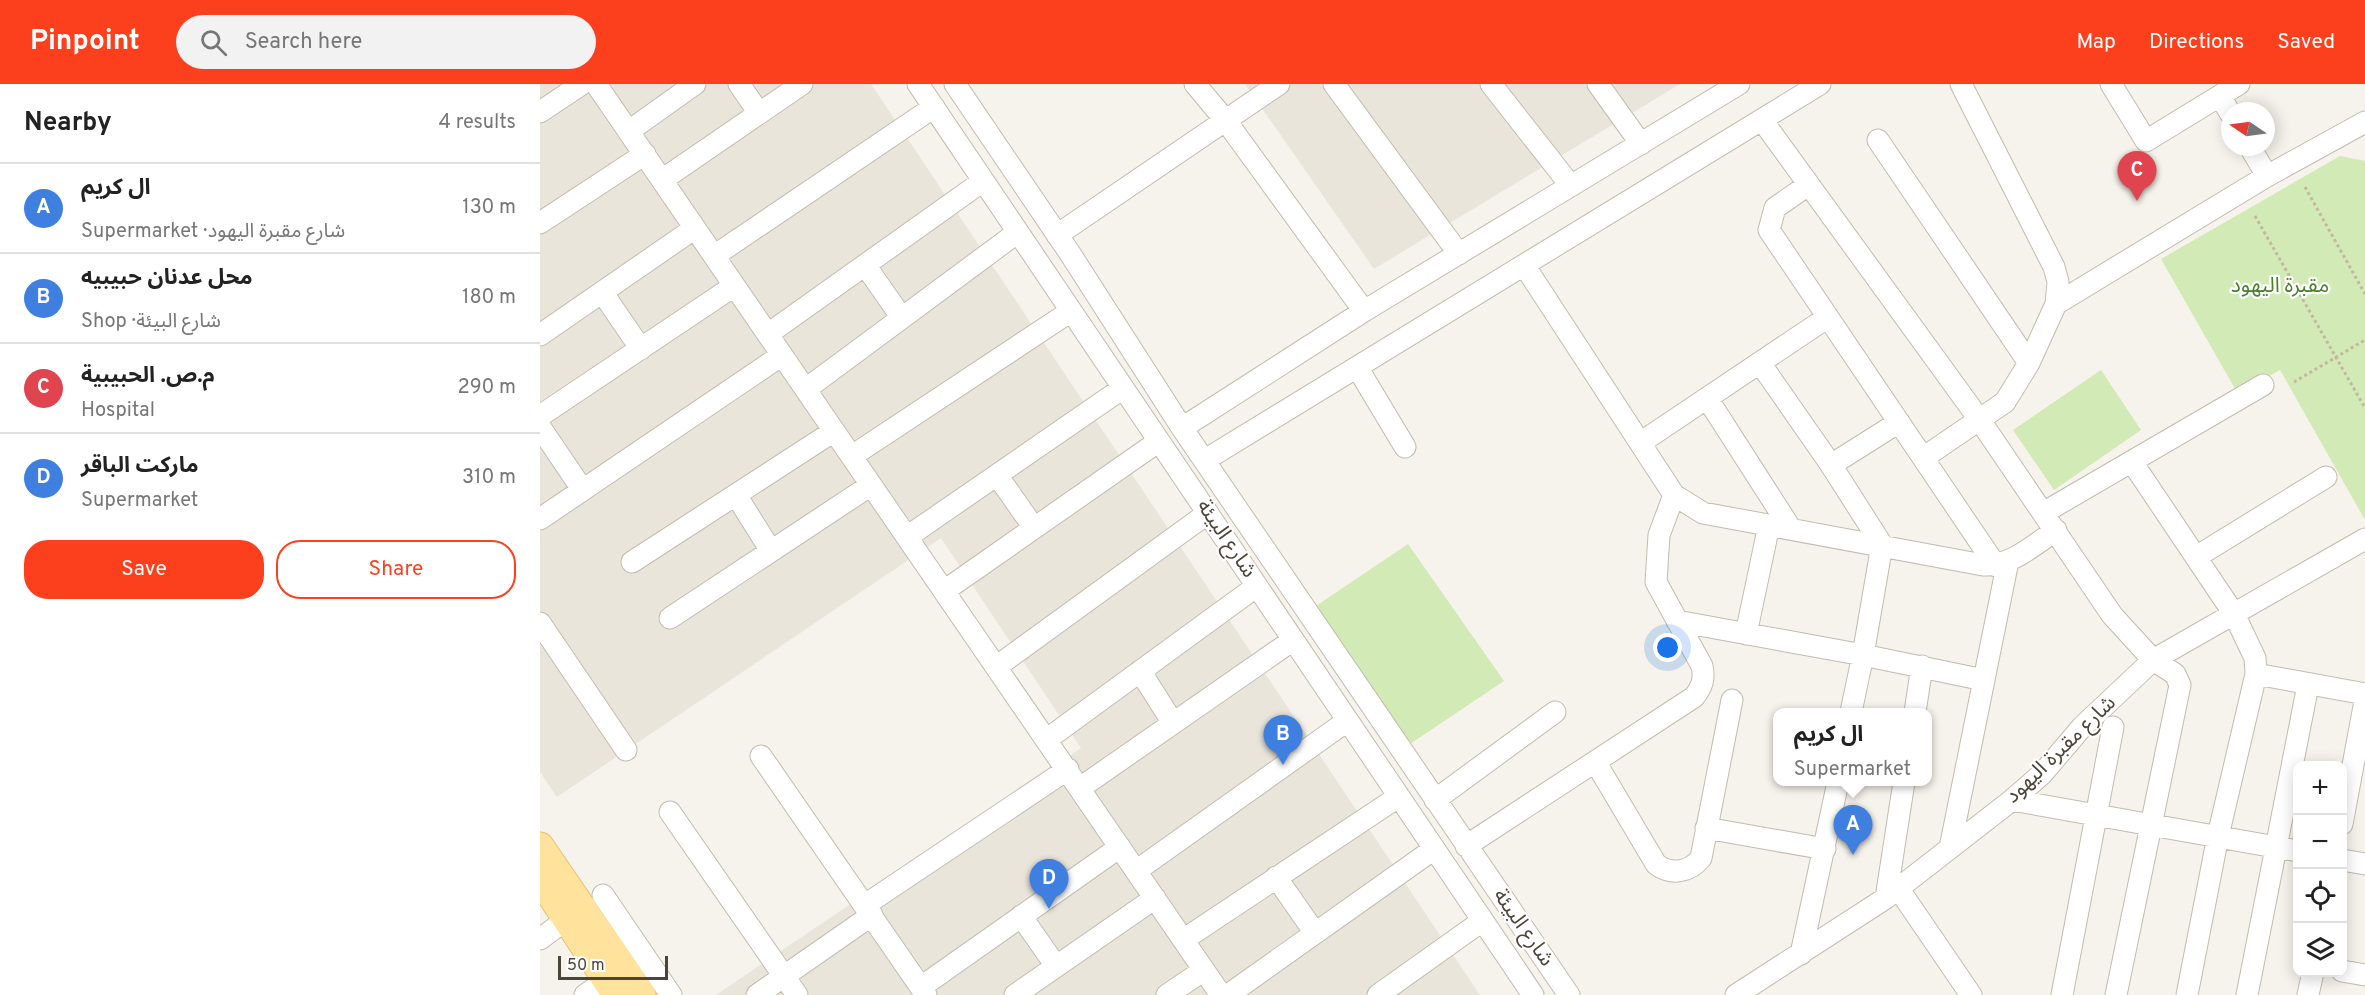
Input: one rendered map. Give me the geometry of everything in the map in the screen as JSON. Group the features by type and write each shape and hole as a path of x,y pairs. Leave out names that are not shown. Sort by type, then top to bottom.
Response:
{"main road":[{"path":"540,846 642,995"},
{"path":"540,879 567,919 603,990"}],"street":[{"path":"540,112 582,84"},
{"path":"596,84 1221,995"},
{"path":"628,131 695,84"},
{"path":"739,84 759,113"},
{"path":"662,180 802,84"},
{"name":"شارع البيئة","path":"918,84 1533,995"},
{"name":"شارع البيئة","path":"955,84 1057,235 1182,428 1569,995"},
{"path":"1195,84 1226,121 1364,311"},
{"path":"1057,235 1279,84"},
{"path":"1334,84 1459,254"},
{"path":"1491,84 1571,186"},
{"path":"1598,84 1641,144"},
{"path":"1182,428 1364,311 1738,84"},
{"path":"1205,460 1820,84"},
{"path":"1923,458 2005,402 2029,363 2056,304 2058,282 2054,267 1960,84"},
{"path":"2111,84 2146,141 2221,106"},
{"path":"2226,102 2238,84"},
{"path":"714,256 934,107"},
{"path":"1761,120 1979,419 2112,615 2153,660 2175,674 2180,685 2180,694 2150,824 2116,995"},
{"path":"2056,304 2267,176 2365,122"},
{"path":"1878,140 2029,363"},
{"path":"540,223 645,154"},
{"path":"2255,156 2267,176"},
{"path":"768,334 983,181"},
{"path":"1809,185 1775,208 1769,230 1923,458 2002,563 1984,680 1950,849"},
{"path":"540,335 695,228"},
{"path":"806,389 1018,232"},
{"path":"865,265 902,318"},
{"path":"1524,265 1674,495 1702,513 1882,545 2002,563 2056,531"},
{"path":"540,416 734,286"},
{"path":"602,292 640,349"},
{"path":"852,456 1071,311"},
{"path":"1640,443 1828,317"},
{"path":"540,519 782,354"},
{"path":"1760,363 1831,465 1882,545 1852,708"},
{"path":"1357,366 1405,447"},
{"path":"2043,513 2263,385"},
{"path":"907,537 1123,388"},
{"path":"1707,398 1791,529"},
{"path":"1831,465 1899,422"},
{"path":"540,427 582,489"},
{"path":"632,562 834,431"},
{"path":"944,591 1159,441"},
{"path":"2132,462 2234,614 2255,658 2256,675 2218,836 2187,995"},
{"path":"998,475 1034,528"},
{"path":"2196,557 2326,477"},
{"path":"670,618 871,485"},
{"path":"736,495 771,551"},
{"path":"1466,846 1596,763 1694,697 1700,690 1703,683 1702,666 1656,582 1659,535 1674,495"},
{"path":"996,668 1208,513"},
{"path":"1746,634 1769,525"},
{"name":"شارع مقبرة اليهود","path":"1736,995 1892,893 2012,800 2042,774 2082,727 2153,660 2365,539"},
{"path":"1046,740 1257,586"},
{"path":"1677,621 1922,666 1984,680"},
{"path":"540,623 626,750"},
{"path":"1080,788 1293,640"},
{"path":"1916,708 1922,666"},
{"path":"1140,671 1173,723"},
{"path":"2256,675 2365,694"},
{"path":"2247,995 2288,849 2308,685"},
{"path":"1596,763 1656,864 1663,869 1686,871 1694,867 1701,858 1732,700"},
{"path":"2345,815 2365,701"},
{"path":"1435,800 1555,712"},
{"path":"1136,871 1347,721"},
{"path":"2062,995 2113,727"},
{"path":"761,756 923,991 1021,916 1120,847"},
{"path":"757,995 784,977 869,910 1068,769"},
{"path":"1801,954 1837,786"},
{"path":"1904,786 1892,893 1971,995"},
{"path":"1183,939 1398,796"},
{"path":"2012,800 2288,849"},
{"path":"670,812 796,995"},
{"path":"1706,828 1825,849"},
{"path":"1228,995 1434,849"},
{"path":"2347,861 2365,864"},
{"path":"1276,877 1315,933"},
{"path":"603,895 671,995"},
{"path":"1015,995 1155,898"},
{"path":"1021,916 1056,966"},
{"path":"540,939 567,919"},
{"path":"1377,995 1482,921"},
{"path":"1495,940 1518,923"},
{"path":"1167,995 1204,970"},
{"path":"2347,972 2365,975"},
{"path":"2308,995 2312,977"}],"path":[{"path":"2305,187 2365,294"},
{"path":"2255,216 2365,408"},
{"path":"2294,382 2365,340"}],"shaded area":[{"path":"540,84 871,84 1480,995 716,995 1081,748 941,538 557,797 540,772"},
{"path":"1245,84 1680,84 1374,269"}],"green space":[{"name":"مقبرة اليهود","path":"2340,156 2365,161 2365,520 2280,370 2238,394 2161,259"},
{"path":"2101,370 2141,430 2054,490 2013,430"},
{"path":"1408,544 1504,681 1401,750 1307,612"}],"place":[{"name":"م.ص. الحبيبية","path":"2137,201"},
{"name":"محل عدنان حبيبيه","path":"1283,765"},
{"name":"ال كريم","path":"1853,855"},
{"name":"ماركت الباقر","path":"1049,909"}]}
